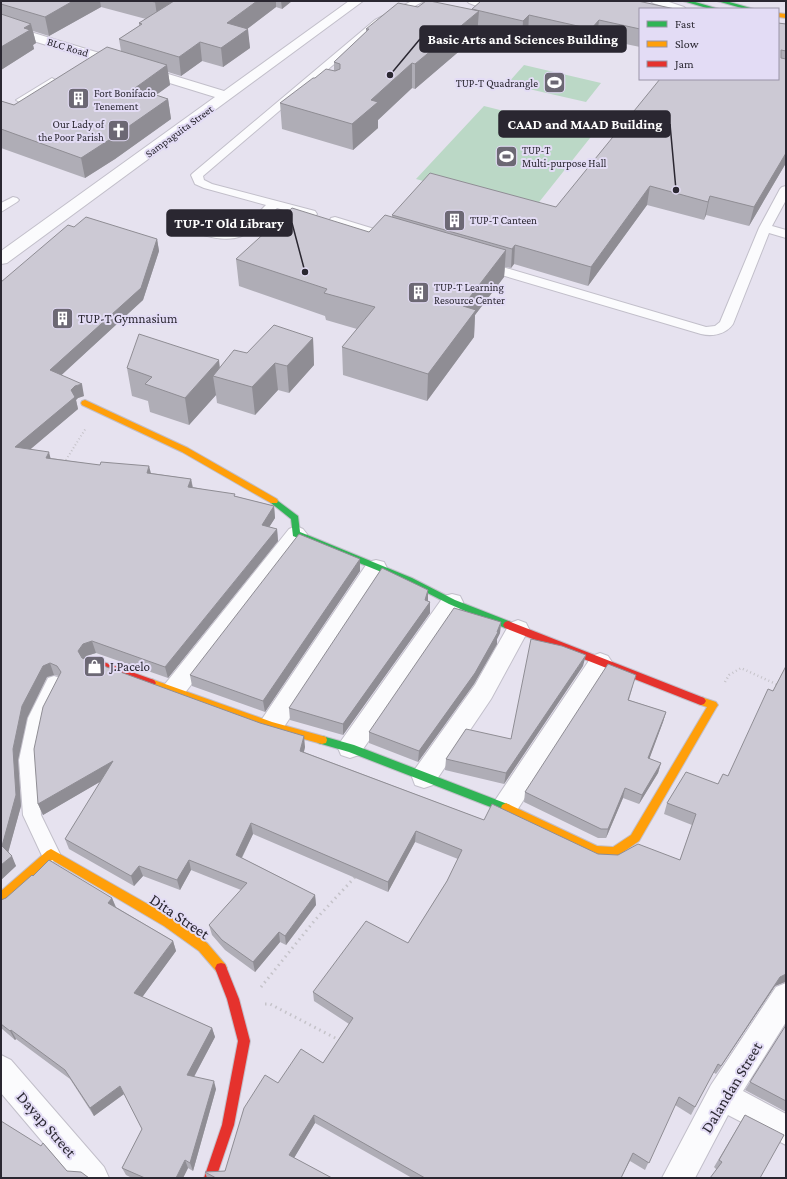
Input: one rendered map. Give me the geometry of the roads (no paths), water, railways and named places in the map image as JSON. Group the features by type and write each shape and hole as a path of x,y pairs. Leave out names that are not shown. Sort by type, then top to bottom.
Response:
{"street":[{"name":"Sampaguita Street","path":"1,260 357,1"},
{"path":"686,1 697,2 713,8"},
{"path":"720,1 747,8"},
{"name":"BLC Road","path":"1,27 226,96"},
{"path":"85,403 211,464 284,508 295,518 296,534 173,691"},
{"path":"95,663 271,726 350,748 424,778 505,807 596,851 614,852 635,838 714,705 600,662 452,602 409,580 376,568 296,534"},
{"path":"271,726 376,568"},
{"path":"350,748 452,602"},
{"path":"424,778 483,692 518,628"},
{"path":"505,807 600,662"},
{"path":"1,898 51,854"},
{"name":"Dita Street","path":"51,854 168,922 203,947 222,971 233,999 244,1041 228,1125 210,1178"},
{"name":"Dalandan Street","path":"678,1178 722,1096 786,997"},
{"name":"Dayap Street","path":"1,1070 94,1178"},
{"path":"722,1096 786,1130"}],"lane":[{"path":"404,242 276,204 208,186 199,182 197,175 378,22 419,1"},
{"path":"469,20 484,8 484,5 472,1"},
{"path":"656,1 678,8"},
{"path":"81,64 94,56"},
{"path":"21,100 61,76"},
{"path":"305,84 318,87"},
{"path":"472,262 706,331 718,330 726,324 765,228 786,190"},
{"path":"1,208 13,200"},
{"path":"204,231 225,236 235,235 243,231 276,204"},
{"path":"765,228 786,234"},
{"path":"51,854 32,815 28,760 37,718 54,683"}],"place":[{"name":"Basic Arts and Sciences Building","path":"390,75"},
{"name":"TUP-T Quadrangle","path":"554,83"},
{"name":"Fort Bonifacio Tenement","path":"78,99"},
{"name":"Our Lady of the Poor Parish","path":"119,130"},
{"name":"TUP-T Multi-purpose Hall","path":"507,156"},
{"name":"CAAD and MAAD Building","path":"676,190"},
{"name":"TUP-T Canteen","path":"455,220"},
{"name":"TUP-T Old Library","path":"305,272"},
{"name":"TUP-T Learning Resource Center","path":"419,293"},
{"name":"TUP-T Gymnasium","path":"62,318"},
{"name":"J.Pacelo","path":"94,666"}]}
